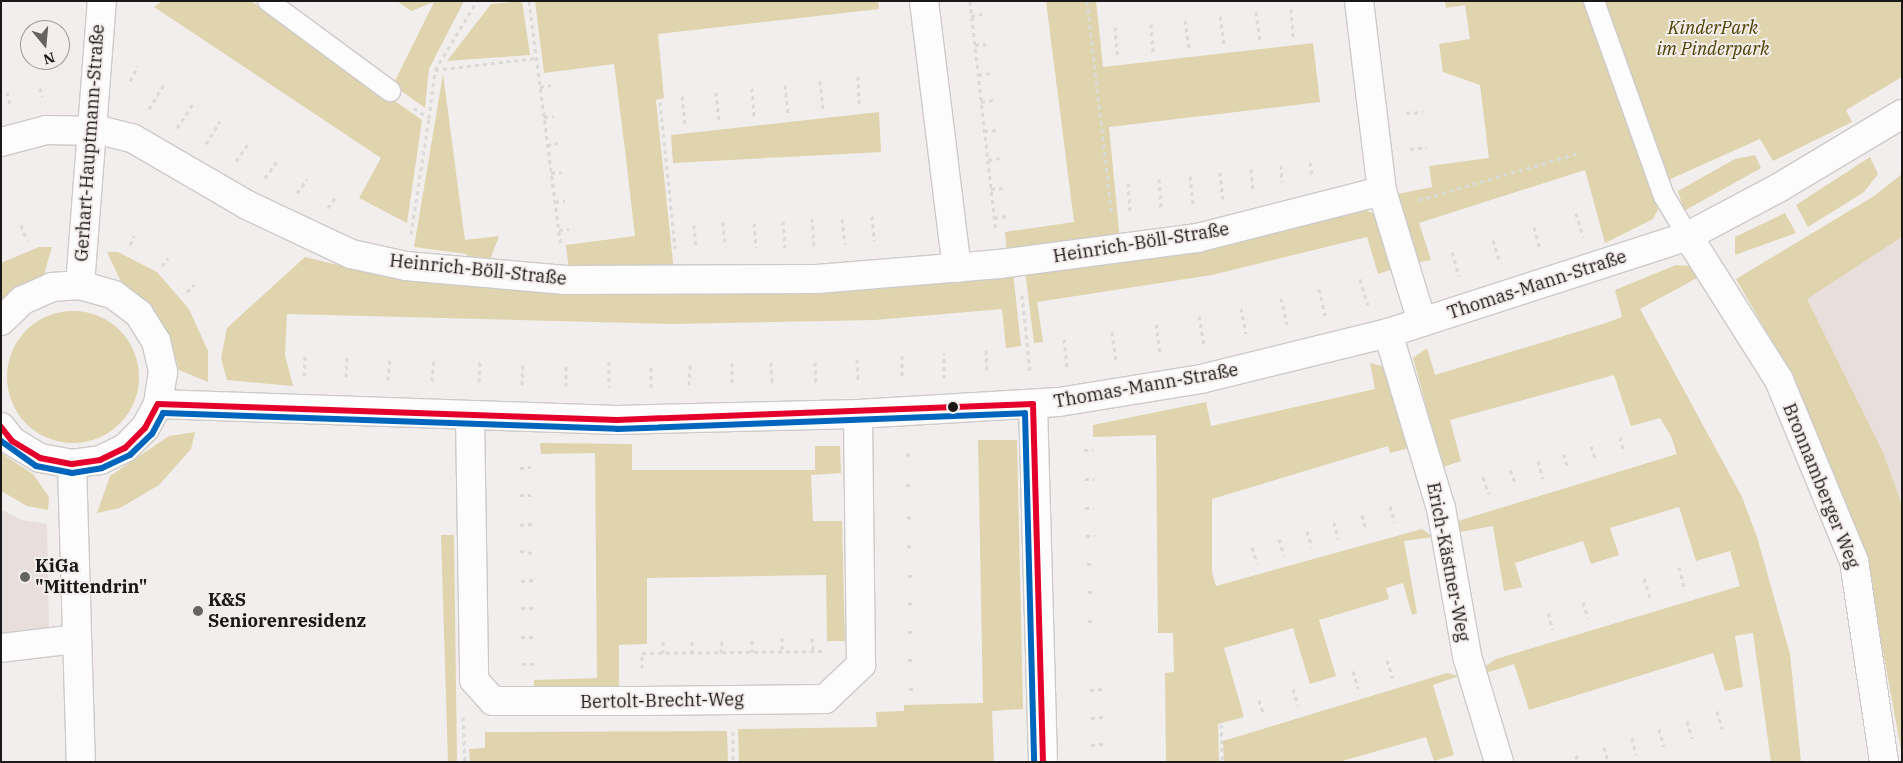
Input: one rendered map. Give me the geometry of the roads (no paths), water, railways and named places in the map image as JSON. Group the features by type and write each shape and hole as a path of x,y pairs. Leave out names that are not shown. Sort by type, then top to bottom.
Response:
{"street":[{"name":"Gerhart-Hauptmann-Straße","path":"80,285 90,130 102,1"},
{"path":"924,1 957,268"},
{"path":"1359,1 1384,200 1422,322"},
{"name":"Thomas-Mann-Straße","path":"158,404 617,420 858,414 1033,404 1201,379 1388,333 1688,236 1780,188 1902,114"},
{"name":"Heinrich-Böll-Straße","path":"1,142 46,130 90,130 132,138 315,240 351,254 406,266 565,280 817,279 1009,263 1197,238 1384,200"},
{"name":"Bronnamberger Weg","path":"1688,236 1779,380 1854,561 1884,762"},
{"path":"1,321 23,300 52,287 80,285 114,295 139,314 156,341 163,372 158,404 145,428 125,448 100,460 72,464 40,458 12,441 1,427"},
{"name":"Erich-Kästner-Weg","path":"1388,333 1441,508 1467,656 1499,762"},
{"path":"1033,404 1043,762"},
{"name":"Bertolt-Brecht-Weg","path":"470,415 474,680 493,702 642,702 825,699 861,665 858,414"},
{"path":"72,464 75,639 81,762"},
{"path":"1,648 75,639"}],"lane":[{"path":"268,1 390,91"},
{"path":"1594,1 1664,196 1688,236"}],"place":[{"name":"KiGa \"Mittendrin\"","path":"25,577"},
{"name":"K&S Seniorenresidenz","path":"198,611"}],"park label":[{"name":"KinderPark im Pinderpark","path":"1713,39"}]}
